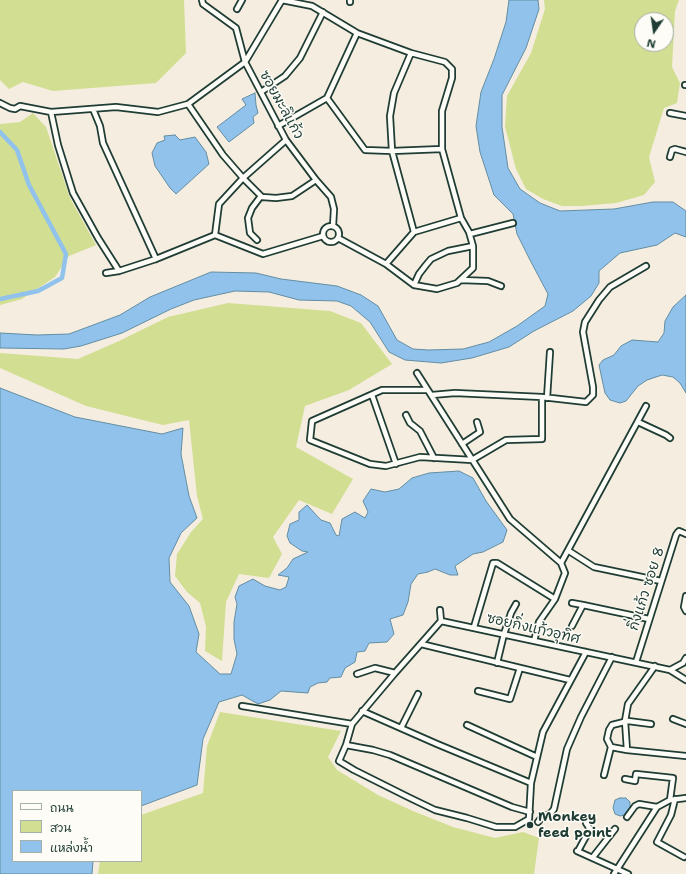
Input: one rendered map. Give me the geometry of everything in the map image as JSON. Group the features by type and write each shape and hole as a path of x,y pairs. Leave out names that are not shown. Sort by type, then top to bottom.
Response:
{"street":[{"name":"ซอยมะลิแก้ว","path":"202,0 203,4 236,28 245,62 278,126 286,140 316,180 331,197 334,209 332,226"},
{"path":"237,9 242,0"},
{"path":"0,102 14,109 20,106 51,112 116,107 158,112 188,104 245,62 282,0 312,6 357,33 411,53 445,62 452,70 452,78 442,110 442,149 461,218 470,234 473,246 472,268 457,283 436,289 414,286 386,264 338,238"},
{"path":"261,92 285,76 300,58 323,12"},
{"path":"278,126 327,98 357,33"},
{"path":"411,53 394,93 390,116 392,151 414,232"},
{"path":"327,98 366,150 392,151 442,149"},
{"path":"188,104 223,155 261,196 276,198 292,196 316,180"},
{"path":"93,109 100,126 103,144 156,259"},
{"path":"51,112 58,145 73,193 98,238 119,271"},
{"path":"670,112 686,116"},
{"path":"215,235 219,204 243,178 286,140"},
{"path":"670,157 674,149 686,152"},
{"path":"257,240 250,233 248,218 252,208 261,196"},
{"path":"386,264 414,232 461,218"},
{"path":"470,234 513,223"},
{"path":"332,226 338,231 338,238 333,241 328,241 324,236 325,228 332,226"},
{"path":"106,274 156,259 215,235 264,254 324,236"},
{"path":"414,286 426,264 432,259 448,251 473,246"},
{"path":"432,395 455,393 542,397 586,402 593,396 593,387 583,332 585,322 599,300 610,287 646,266"},
{"path":"461,280 475,279 488,281 501,286"},
{"path":"547,398 550,352"},
{"path":"417,373 510,519 561,563 565,573 555,599 539,622 534,641"},
{"path":"427,390 382,390 312,421 310,440 370,464 386,466 420,457 472,460 506,440 542,439 542,397"},
{"path":"372,395 396,464"},
{"path":"561,563 569,551 646,406"},
{"path":"406,415 410,423 420,431 434,458"},
{"path":"462,444 480,432 477,422"},
{"path":"638,422 670,438"},
{"name":"กิ่งแก้ว ซอย 8","path":"636,662 648,619 678,532 686,534"},
{"path":"569,551 594,567 661,581"},
{"path":"474,628 493,563 555,599"},
{"path":"686,596 684,607 686,611"},
{"path":"572,603 648,619"},
{"path":"497,663 504,634 511,613 516,604"},
{"path":"572,626 583,605"},
{"path":"440,610 441,622 394,673 352,724 339,761 434,810 496,827 515,827 529,820 531,783 543,732 586,652"},
{"name":"ซอยกิ่งแก้วอุทิศ","path":"441,622 655,666 670,670 686,680"},
{"path":"421,644 570,680"},
{"path":"538,822 542,817 550,814 554,809 567,749 612,657"},
{"path":"670,670 683,663 686,658"},
{"path":"627,750 625,722 628,704 655,666"},
{"path":"357,674 375,668 394,673"},
{"path":"478,691 510,699 520,668"},
{"path":"401,728 418,694"},
{"path":"242,706 352,724"},
{"path":"362,711 531,783"},
{"path":"673,719 686,724"},
{"path":"604,775 611,747 607,739 612,725 628,721 651,724"},
{"path":"467,725 537,757"},
{"path":"346,744 390,755 512,807 530,812"},
{"path":"611,747 686,756"},
{"path":"625,779 635,781 636,774 673,778 671,815 657,842 684,857"},
{"path":"614,874 657,807 673,799 686,798"},
{"path":"627,817 638,804 657,807"},
{"path":"588,820 586,823 590,829 578,851 618,868 628,874"},
{"path":"593,857 615,829"}],"green space":[{"path":"0,0 184,0 186,53 156,83 53,91 23,82 9,89 0,80"},
{"path":"544,0 679,0 675,11 674,30 674,12 634,12 634,52 673,52 672,67 680,83 677,103 664,108 649,157 655,182 644,195 616,203 562,206 543,199 526,189 516,169 505,127 507,96 531,53 545,9"},
{"path":"33,113 46,127 70,198 96,245 69,256 55,277 22,299 0,305 0,124 20,122"},
{"path":"228,303 330,311 361,323 392,364 349,390 305,406 296,447 353,479 332,514 299,500 273,537 282,554 269,578 239,574 226,602 222,661 205,651 206,627 200,603 187,592 175,576 177,554 191,532 203,519 197,496 189,420 163,425 86,406 0,368 0,353 78,359 168,317"},
{"path":"220,712 341,731 328,757 337,770 378,795 453,827 495,838 523,832 539,838 534,874 98,874 100,862 142,862 142,815 203,793 207,746"}],"water":[{"path":"509,0 538,0 539,9 526,48 502,95 502,127 508,168 520,189 540,203 560,211 614,209 653,202 673,202 686,211 686,237 675,233 657,245 620,253 599,271 599,283 591,296 573,311 534,331 509,347 472,358 441,363 405,360 389,352 370,322 351,306 337,301 299,300 269,292 235,291 194,300 171,309 122,333 81,346 64,349 0,348 0,333 37,335 69,334 120,315 150,297 211,272 256,273 281,279 337,286 361,295 378,306 397,340 413,349 463,349 489,342 517,326 545,306 548,294 517,234 513,214 494,195 480,152 476,126 481,92 506,22"},
{"path":"255,93 258,113 253,117 254,123 229,142 217,127 246,105 242,99"},
{"path":"175,135 180,140 195,137 206,152 209,164 176,194 155,166 152,153 157,143 165,140 164,136"},
{"path":"686,295 686,393 680,383 673,377 662,375 647,380 638,386 626,401 620,403 610,400 605,393 599,365 603,360 614,355 621,346 632,340 658,342 664,333 665,321 673,307"},
{"path":"0,388 75,417 162,434 183,428 181,454 189,496 197,518 181,533 169,558 170,582 189,606 199,634 196,652 220,674 231,674 237,654 234,639 234,622 237,604 235,597 239,586 253,579 265,586 280,590 286,587 289,577 278,575 287,568 293,559 308,552 302,551 290,543 287,536 290,524 299,520 299,512 307,505 321,520 330,523 336,535 339,536 342,519 355,512 365,518 368,512 363,501 371,489 385,492 399,489 412,478 429,473 459,471 473,478 486,501 507,530 503,542 483,552 473,554 455,566 458,575 450,575 435,569 418,574 411,584 408,602 403,615 390,619 394,634 387,642 369,643 365,651 357,652 355,662 345,668 341,677 330,678 327,682 318,683 310,687 308,693 281,691 270,700 258,704 242,695 219,702 203,739 197,785 142,806 142,790 12,790 12,862 93,862 92,874 0,874"},
{"path":"626,798 630,802 630,807 624,815 620,816 615,814 613,808 615,800"}],"waterway":[{"path":"0,132 17,150 29,185 66,254 62,278 38,291 0,299"}],"place":[{"name":"Monkey feed point","path":"530,825"}]}
